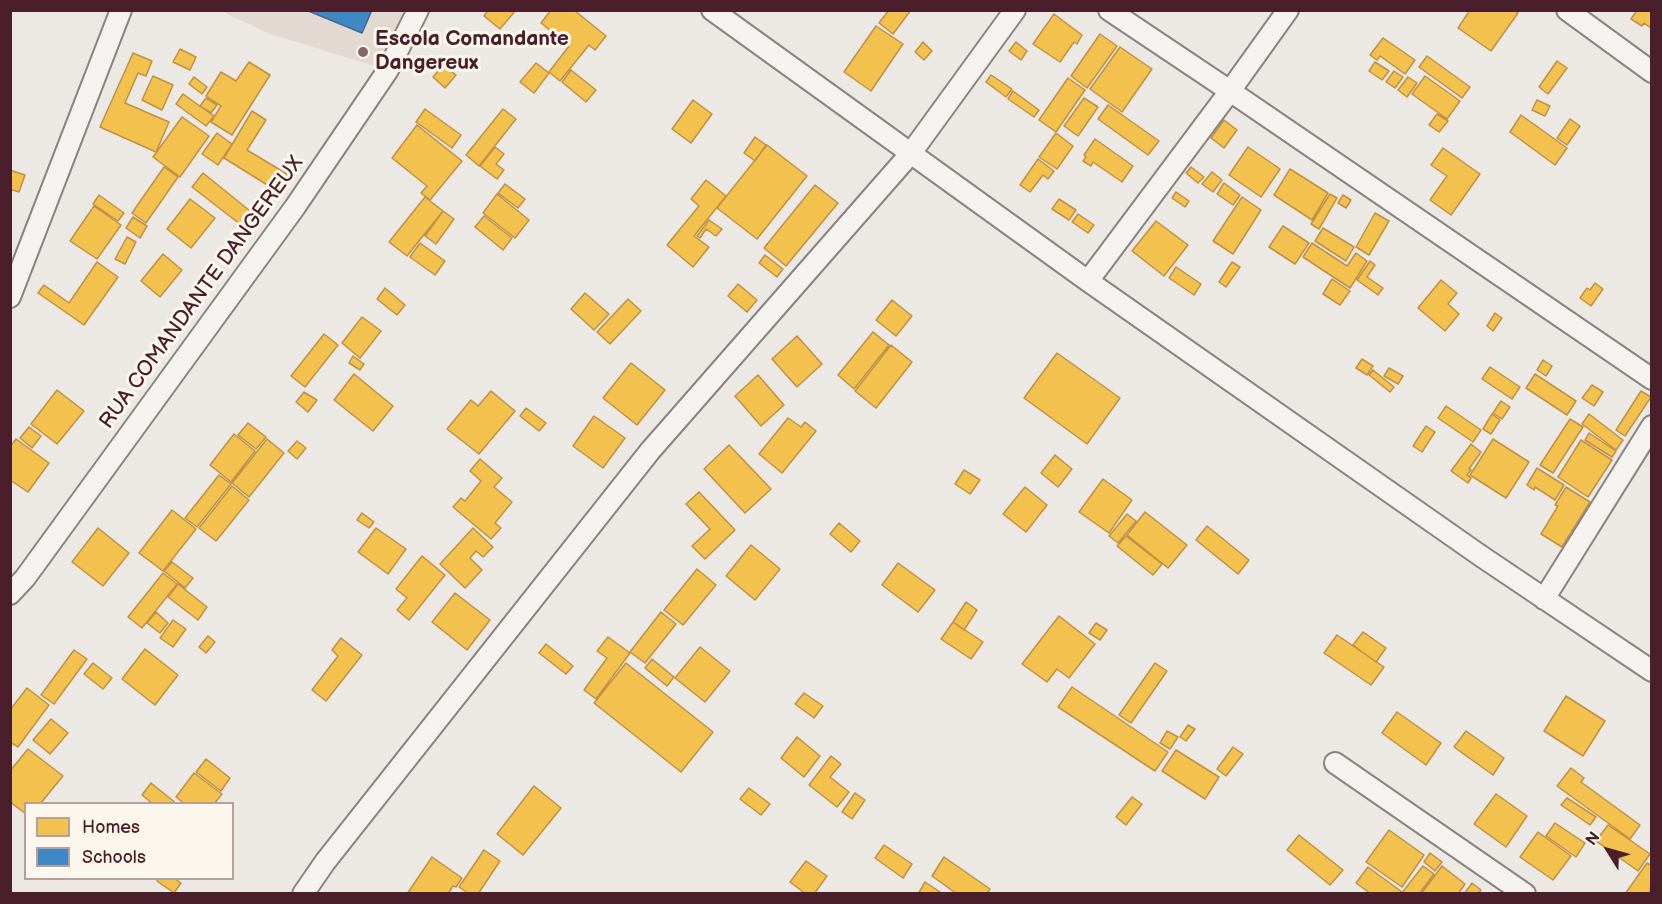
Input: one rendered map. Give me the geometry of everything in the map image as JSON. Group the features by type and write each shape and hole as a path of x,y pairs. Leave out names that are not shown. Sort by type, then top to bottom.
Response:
{"street":[{"path":"10,297 121,10"},
{"name":"RUA COMANDANTE DANGEREUX","path":"10,594 25,578 295,207 388,70 418,10"},
{"path":"712,10 1088,281 1544,599 1652,671"},
{"path":"303,894 325,862 650,451 911,153 1015,10"},
{"path":"1109,10 1652,379"},
{"path":"1088,281 1230,91 1287,10"},
{"path":"1567,10 1652,72"},
{"path":"1544,599 1652,426"},
{"path":"1335,763 1525,894"}],"shaded area":[{"name":"Escola Comandante Dangereux","path":"221,11 418,11 388,70 270,34"}],"building: Homes":[{"path":"488,10 516,10 500,29 484,16"},
{"path":"551,10 574,10 606,36 595,50 589,45 560,81 549,72 569,46 541,23"},
{"path":"889,10 911,10 893,34 879,23"},
{"path":"1470,10 1515,10 1518,13 1491,51 1458,28"},
{"path":"1637,10 1652,10 1652,29 1644,23 1642,26 1631,19"},
{"path":"1054,14 1082,35 1077,44 1074,42 1060,62 1033,44"},
{"path":"876,26 903,44 871,91 844,72"},
{"path":"1100,34 1117,46 1087,88 1071,76"},
{"path":"1383,38 1415,60 1405,74 1380,56 1377,60 1370,55"},
{"path":"923,42 932,51 924,60 915,52"},
{"path":"1016,42 1027,51 1021,60 1009,51"},
{"path":"1120,47 1152,69 1122,112 1090,89"},
{"path":"180,49 196,57 190,70 173,62"},
{"path":"133,53 152,61 146,76 138,73 125,103 169,122 156,152 100,127"},
{"path":"1427,56 1470,87 1462,98 1419,67"},
{"path":"1557,61 1567,68 1548,94 1539,87"},
{"path":"249,62 270,75 232,135 211,122 221,106 206,96 221,72 236,81"},
{"path":"1375,62 1389,71 1382,80 1369,71"},
{"path":"536,63 549,73 534,93 520,82"},
{"path":"443,65 456,75 445,88 433,77"},
{"path":"571,70 596,90 586,102 562,82"},
{"path":"1394,71 1403,77 1395,88 1386,82"},
{"path":"991,75 1012,89 1006,97 986,82"},
{"path":"153,76 173,85 162,110 142,100"},
{"path":"1425,76 1460,101 1447,119 1412,94"},
{"path":"194,77 207,87 202,94 189,84"},
{"path":"1408,77 1417,83 1407,97 1398,90"},
{"path":"1068,78 1085,90 1056,132 1039,120"},
{"path":"1013,91 1039,110 1034,117 1008,99"},
{"path":"183,94 214,116 206,126 176,104"},
{"path":"206,98 217,105 211,113 200,106"},
{"path":"1084,98 1098,107 1078,136 1064,126"},
{"path":"693,100 712,114 691,143 672,129"},
{"path":"1537,100 1550,106 1545,116 1532,110"},
{"path":"1108,105 1159,141 1148,155 1098,119"},
{"path":"425,109 461,135 452,148 416,122"},
{"path":"503,109 516,119 479,166 466,155"},
{"path":"252,111 266,120 247,150 287,174 277,191 224,158"},
{"path":"1437,114 1448,121 1439,132 1429,125"},
{"path":"1521,115 1567,148 1555,165 1510,132"},
{"path":"182,117 209,136 180,177 153,157"},
{"path":"1570,119 1580,126 1567,145 1557,138"},
{"path":"1224,120 1237,130 1224,148 1211,138"},
{"path":"417,125 462,161 430,200 421,193 427,186 392,158"},
{"path":"217,133 232,144 218,165 202,154"},
{"path":"1056,133 1073,146 1057,169 1039,157"},
{"path":"755,137 766,145 755,161 744,153"},
{"path":"1095,139 1133,166 1122,182 1093,162 1091,166 1083,161 1086,157 1084,155"},
{"path":"767,145 807,176 757,239 717,208"},
{"path":"495,147 504,154 496,164 504,170 497,179 480,166"},
{"path":"1248,147 1280,169 1261,197 1229,175"},
{"path":"1443,148 1480,174 1451,215 1430,200 1447,176 1431,165"},
{"path":"1038,159 1054,171 1048,179 1043,175 1030,192 1020,185"},
{"path":"164,167 178,177 146,223 132,213"},
{"path":"1191,167 1204,177 1198,183 1186,173"},
{"path":"1290,169 1328,193 1312,220 1274,195"},
{"path":"10,170 25,175 19,192 10,189"},
{"path":"1212,172 1222,180 1213,192 1202,184"},
{"path":"203,173 255,215 245,228 192,187"},
{"path":"706,180 726,196 694,236 709,247 693,267 667,245 699,206 691,199"},
{"path":"1224,183 1240,195 1233,205 1217,194"},
{"path":"505,184 525,199 518,208 498,193"},
{"path":"815,185 838,203 786,266 764,248"},
{"path":"1176,192 1189,201 1185,207 1172,198"},
{"path":"497,194 529,220 515,238 483,213"},
{"path":"1330,194 1337,198 1319,229 1311,224"},
{"path":"99,195 124,213 118,221 93,204"},
{"path":"1343,195 1351,200 1346,208 1338,203"},
{"path":"425,197 443,211 407,256 389,242"},
{"path":"1242,197 1261,210 1233,254 1213,241"},
{"path":"190,199 215,218 191,248 167,229"},
{"path":"1059,199 1076,210 1069,220 1052,209"},
{"path":"94,206 121,225 97,259 70,241"},
{"path":"443,211 454,219 436,244 425,236"},
{"path":"1375,213 1389,221 1369,255 1356,247"},
{"path":"1078,214 1094,225 1088,233 1072,222"},
{"path":"484,216 512,238 503,250 475,227"},
{"path":"133,217 147,226 140,238 126,228"},
{"path":"709,220 722,229 716,236 706,229 700,238 697,236"},
{"path":"1156,221 1188,245 1164,276 1132,251"},
{"path":"1283,226 1309,243 1295,264 1269,247"},
{"path":"1323,228 1354,247 1346,261 1315,241"},
{"path":"127,237 136,242 125,264 115,259"},
{"path":"420,243 445,261 435,275 410,257"},
{"path":"1312,243 1347,266 1356,253 1367,261 1350,288 1303,257"},
{"path":"163,254 182,270 160,297 141,281"},
{"path":"765,255 783,269 777,277 759,263"},
{"path":"1370,261 1375,265 1367,277 1383,288 1378,295 1357,280"},
{"path":"97,262 118,277 84,325 38,293 44,285 69,303"},
{"path":"1232,262 1240,267 1226,287 1219,282"},
{"path":"1176,267 1201,284 1194,295 1169,278"},
{"path":"1332,279 1350,291 1340,305 1323,294"},
{"path":"1441,280 1457,293 1448,304 1459,314 1445,331 1418,308"},
{"path":"1595,283 1603,289 1591,306 1580,298 1587,288 1590,290"},
{"path":"738,284 757,300 747,312 728,296"},
{"path":"385,288 405,305 397,315 377,299"},
{"path":"585,293 609,314 594,330 571,309"},
{"path":"628,299 641,311 610,344 597,332"},
{"path":"892,300 912,316 896,336 876,320"},
{"path":"1495,313 1502,318 1493,331 1487,326"},
{"path":"362,317 381,331 360,358 342,343"},
{"path":"873,332 889,345 854,389 838,375"},
{"path":"324,334 338,345 305,387 291,376"},
{"path":"797,336 822,364 797,387 772,359"},
{"path":"891,345 912,362 876,408 855,391"},
{"path":"1057,353 1120,398 1087,444 1024,398"},
{"path":"353,356 364,364 360,370 349,363"},
{"path":"1362,359 1373,366 1367,375 1356,368"},
{"path":"1543,360 1552,366 1546,376 1537,370"},
{"path":"631,363 665,390 637,425 603,398"},
{"path":"1490,367 1520,387 1512,399 1482,379"},
{"path":"1389,368 1403,376 1398,384 1384,376"},
{"path":"1373,370 1394,387 1390,392 1369,375"},
{"path":"354,374 393,406 373,431 334,400"},
{"path":"1535,374 1576,401 1567,415 1526,388"},
{"path":"758,375 784,405 761,426 735,396"},
{"path":"1592,385 1603,392 1594,406 1582,398"},
{"path":"57,390 84,411 57,444 31,424"},
{"path":"491,391 515,411 479,454 447,429 471,400 478,406"},
{"path":"1641,391 1651,397 1625,436 1616,430"},
{"path":"304,392 317,400 308,412 296,402"},
{"path":"1501,401 1510,407 1502,419 1493,413"},
{"path":"1446,406 1481,430 1473,442 1438,418"},
{"path":"526,408 546,423 539,431 520,416"},
{"path":"1492,414 1500,420 1491,434 1483,429"},
{"path":"1589,414 1623,440 1616,450 1582,424"},
{"path":"594,416 625,438 603,468 573,446"},
{"path":"788,418 801,427 805,422 816,431 782,473 759,454"},
{"path":"1570,419 1583,427 1553,473 1540,465"},
{"path":"248,423 266,437 256,449 238,435"},
{"path":"1426,426 1435,432 1422,452 1413,446"},
{"path":"29,427 41,436 32,448 20,438"},
{"path":"1589,433 1616,451 1612,457 1585,440"},
{"path":"234,434 255,451 231,482 210,465"},
{"path":"16,439 49,463 28,492 10,480 10,447"},
{"path":"267,439 284,453 249,497 232,483"},
{"path":"1493,439 1529,462 1506,498 1470,475"},
{"path":"1581,440 1612,460 1588,497 1558,477"},
{"path":"297,441 306,448 297,459 288,451"},
{"path":"1471,444 1481,452 1469,469 1471,470 1467,475 1471,478 1468,483 1451,471"},
{"path":"729,445 771,489 745,513 704,469"},
{"path":"1055,455 1072,469 1058,487 1041,473"},
{"path":"480,459 502,478 494,487 512,502 495,523 501,528 491,539 453,507 461,498 465,501 481,481 470,471"},
{"path":"1537,468 1564,485 1555,500 1535,487 1534,490 1527,485"},
{"path":"964,470 980,480 970,494 955,484"},
{"path":"219,475 231,484 197,527 185,518"},
{"path":"1103,479 1132,500 1109,533 1079,512"},
{"path":"232,486 249,500 216,541 199,528"},
{"path":"1025,487 1047,505 1026,532 1003,514"},
{"path":"1566,487 1590,502 1562,547 1541,534 1558,506 1555,505"},
{"path":"699,492 735,530 705,559 692,546 710,529 686,504"},
{"path":"172,510 196,529 163,571 139,553"},
{"path":"1145,512 1187,545 1168,568 1127,535"},
{"path":"362,513 374,522 369,528 357,520"},
{"path":"1127,514 1136,521 1118,543 1109,536"},
{"path":"839,523 860,541 851,552 830,534"},
{"path":"1207,526 1249,560 1238,574 1196,540"},
{"path":"98,528 129,553 103,586 72,562"},
{"path":"376,528 406,549 388,574 358,552"},
{"path":"473,528 493,547 483,557 476,551 470,558 482,570 465,588 440,564"},
{"path":"1126,536 1162,564 1153,575 1117,546"},
{"path":"751,545 780,569 755,600 726,576"},
{"path":"422,556 445,575 409,620 397,610 407,598 396,589"},
{"path":"172,562 193,578 185,588 164,571"},
{"path":"898,563 935,590 918,612 882,585"},
{"path":"697,569 716,585 683,625 664,610"},
{"path":"163,573 177,584 142,628 128,617"},
{"path":"178,584 207,607 198,620 168,597"},
{"path":"455,593 490,620 467,650 432,622"},
{"path":"966,602 977,610 964,630 953,622"},
{"path":"156,612 168,623 160,633 147,623"},
{"path":"661,612 676,624 645,663 630,652"},
{"path":"1059,616 1095,644 1069,678 1057,669 1047,682 1022,664"},
{"path":"173,620 186,629 173,647 160,638"},
{"path":"953,622 983,642 971,659 941,639"},
{"path":"1096,623 1107,630 1100,640 1089,633"},
{"path":"1363,632 1386,648 1376,662 1353,645"},
{"path":"1337,635 1384,667 1371,685 1324,653"},
{"path":"208,636 215,642 206,653 199,647"},
{"path":"608,637 630,653 596,699 584,690 607,658 597,651"},
{"path":"341,638 362,655 326,701 312,690 338,656 332,650"},
{"path":"546,644 573,666 566,674 539,653"},
{"path":"700,647 730,671 705,702 675,678"},
{"path":"145,649 178,675 155,705 122,679"},
{"path":"74,650 87,659 54,704 41,695"},
{"path":"652,659 674,677 667,686 645,668"},
{"path":"93,663 112,678 103,689 84,674"},
{"path":"626,663 713,732 681,772 594,703"},
{"path":"1155,663 1167,671 1131,723 1119,715"},
{"path":"1072,687 1168,752 1155,771 1058,707"},
{"path":"27,688 49,705 18,747 10,742 10,710"},
{"path":"804,693 823,706 814,718 795,704"},
{"path":"1566,696 1605,721 1583,756 1544,731"},
{"path":"1397,712 1441,743 1426,765 1382,733"},
{"path":"51,719 68,733 50,754 33,740"},
{"path":"1188,725 1195,729 1186,741 1180,737"},
{"path":"1167,731 1178,737 1170,749 1160,743"},
{"path":"1466,731 1504,758 1493,775 1454,747"},
{"path":"797,737 820,756 804,777 781,758"},
{"path":"1233,747 1243,754 1226,776 1217,769"},
{"path":"28,749 63,776 42,802 24,802 24,812 10,802 10,771"},
{"path":"1176,750 1219,777 1205,799 1162,771"},
{"path":"831,756 841,764 830,777 849,792 837,807 809,785"},
{"path":"206,759 230,778 221,791 196,772"},
{"path":"1571,768 1584,778 1581,782 1640,825 1630,839 1557,786"},
{"path":"194,773 222,794 216,802 182,802 176,797"},
{"path":"151,783 175,802 151,802 142,795"},
{"path":"534,786 561,808 523,855 497,834"},
{"path":"749,788 770,804 761,815 740,799"},
{"path":"855,793 865,800 852,819 842,812"},
{"path":"1496,794 1527,816 1506,847 1474,824"},
{"path":"1132,797 1142,804 1126,825 1116,817"},
{"path":"1567,798 1596,817 1590,825 1561,805"},
{"path":"1555,823 1585,843 1576,857 1546,836"},
{"path":"1608,825 1650,854 1638,871 1596,841"},
{"path":"1389,830 1424,855 1402,887 1366,862"},
{"path":"1538,832 1571,856 1553,880 1520,857"},
{"path":"1299,835 1343,870 1330,885 1287,850"},
{"path":"884,845 912,864 903,878 875,858"},
{"path":"484,850 500,861 478,894 469,894 459,887"},
{"path":"1430,853 1442,862 1435,871 1424,862"},
{"path":"432,857 462,878 456,887 453,886 448,894 407,894"},
{"path":"944,857 990,889 987,894 957,894 932,876"},
{"path":"806,861 827,876 814,894 806,894 790,882"},
{"path":"1647,863 1652,866 1650,894 1625,894"},
{"path":"1423,866 1434,874 1419,894 1401,894"},
{"path":"1442,866 1465,884 1458,894 1421,894"},
{"path":"1368,867 1402,892 1401,894 1371,894 1356,883"},
{"path":"177,880 181,883 174,893 157,881"},
{"path":"925,882 943,894 918,894"},
{"path":"1472,883 1481,890 1478,894 1464,894"}],"building: Schools":[{"path":"306,10 372,10 362,33"}],"place":[{"name":"Escola Comandante Dangereux","path":"363,52"}]}
